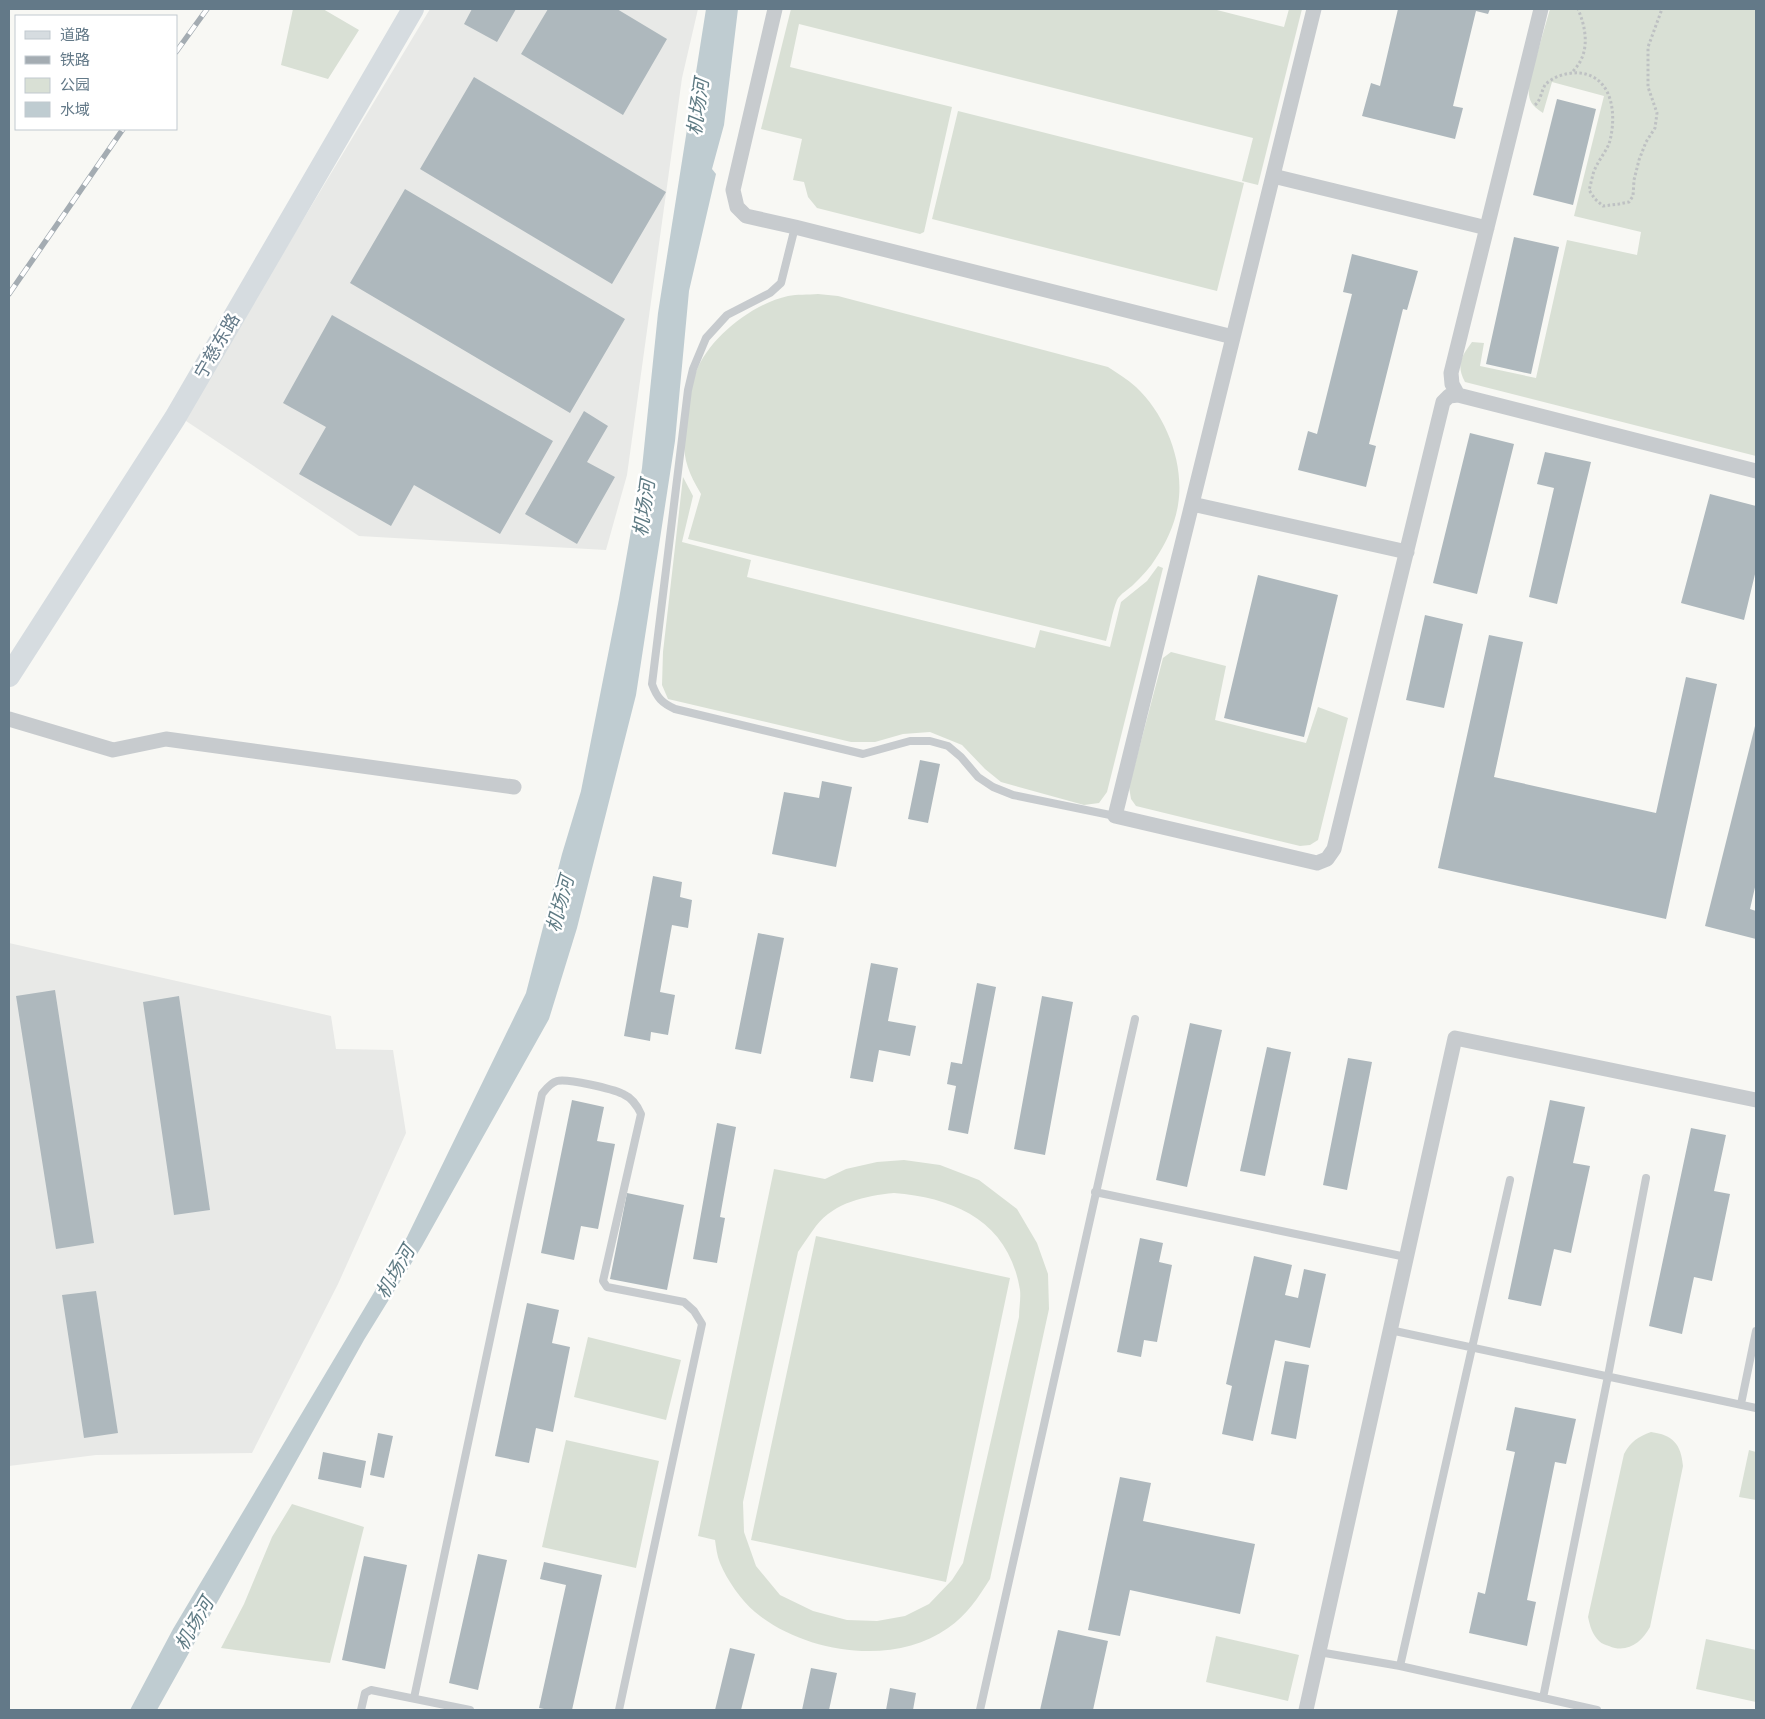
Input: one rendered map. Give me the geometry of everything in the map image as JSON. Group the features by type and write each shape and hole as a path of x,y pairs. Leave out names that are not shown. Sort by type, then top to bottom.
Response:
{"main road":[{"name":"宁慈东路","path":"9,676 175,418 413,9"}],"street":[{"path":"775,9 732,190 737,207 746,216 1233,337"},
{"path":"1314,9 1115,816 1317,862 1326,859 1334,849 1443,402 1449,396 1458,395 1756,471"},
{"path":"1458,395 1452,384 1451,373 1542,9"},
{"path":"1273,176 1487,228"},
{"path":"1192,504 1407,552"},
{"path":"9,719 113,750 166,739 514,787"},
{"path":"1306,1710 1455,1038 1756,1100"}],"lane":[{"path":"795,227 780,282 770,293 727,315 706,338 693,369 688,390 652,684 658,698 664,705 675,709 863,754 910,741 930,741 948,746 961,757 978,777 1000,790 1013,795 1115,816"},
{"path":"980,1710 1135,1019"},
{"path":"414,1698 542,1094 557,1081 570,1080 623,1093 636,1103 641,1114 603,1281 608,1287 684,1302 694,1310 702,1324 619,1710"},
{"path":"1543,1698 1646,1178"},
{"path":"1400,1666 1510,1180"},
{"path":"1095,1192 1406,1257"},
{"path":"1390,1330 1756,1408"},
{"path":"1742,1404 1756,1331"},
{"path":"1319,1652 1400,1666 1597,1710"},
{"path":"361,1710 364,1694 371,1690 470,1710"}],"path":[{"path":"1572,72 1580,64 1585,53 1586,40 1582,18 1578,9"},
{"path":"1533,107 1538,102 1546,85 1559,76 1572,72 1588,74 1601,81 1609,92 1613,124 1608,145 1594,170 1590,190 1595,199 1603,206 1629,202 1633,196 1634,180 1639,160 1646,142 1655,128 1657,112 1648,87 1648,47 1662,9"}],"shaded area":[{"path":"430,9 698,9 682,78 627,475 606,550 359,536 183,419"},
{"path":"9,943 331,1016 336,1049 393,1050 406,1133 338,1284 252,1453 96,1455 9,1466"}],"green space":[{"path":"293,9 323,9 359,30 328,79 281,65"},
{"path":"791,9 1213,9 1284,27 1289,9 1302,9 1258,185 1242,181 1253,138 799,24 790,67 952,107 924,232 920,234 817,208 808,197 804,182 793,180 802,139 761,129"},
{"path":"1550,9 1756,9 1756,456 1465,382 1462,376 1461,361 1472,342 1484,343 1480,366 1536,378 1567,240 1637,255 1641,232 1574,216 1604,96 1552,82 1543,113 1530,100 1529,82"},
{"path":"958,111 1244,183 1217,291 932,219"},
{"path":"818,294 838,296 1108,367 1133,384 1147,398 1164,426 1176,457 1179,473 1178,505 1170,533 1154,562 1117,600 1106,641 688,539 701,494 690,474 685,457 685,429 691,389 702,359 721,335 733,324 760,306 788,296"},
{"path":"683,477 693,496 682,542 751,560 747,577 1035,648 1040,630 1110,647 1121,602 1147,581 1158,566 1163,568 1107,792 1099,803 1084,805 1001,782 985,769 962,745 930,732 903,734 875,742 851,742 668,699 662,685 663,652"},
{"path":"1171,652 1226,666 1215,720 1306,743 1318,707 1348,718 1318,840 1310,845 1300,846 1136,806 1131,799 1129,787 1163,658"},
{"path":"904,1160 940,1165 979,1180 1017,1209 1037,1243 1048,1274 1049,1309 990,1579 966,1612 948,1628 926,1640 902,1648 876,1651 850,1650 823,1645 798,1637 775,1626 755,1612 735,1589 720,1563 715,1540 698,1536 774,1169 825,1179 846,1169 877,1162","holes":["894,1193 917,1196 958,1208 976,1218 992,1231 1004,1247 1014,1267 1020,1290 1019,1317 963,1563 952,1580 929,1604 905,1616 877,1621 847,1620 813,1611 780,1595 756,1566 744,1532 743,1502 798,1252 816,1226 832,1211 841,1206 862,1198 883,1194"]},
{"path":"816,1236 1010,1278 946,1582 751,1540"},
{"path":"588,1337 681,1360 666,1420 574,1397"},
{"path":"1651,1432 1665,1435 1678,1446 1683,1466 1650,1627 1638,1642 1622,1649 1600,1642 1592,1630 1588,1617 1624,1454 1635,1440"},
{"path":"566,1440 659,1461 636,1568 542,1547"},
{"path":"1749,1450 1756,1452 1756,1500 1739,1497"},
{"path":"292,1504 364,1527 330,1663 221,1648 244,1604 272,1537"},
{"path":"1216,1636 1299,1655 1288,1701 1206,1682"},
{"path":"1706,1639 1756,1650 1756,1702 1696,1689"}],"water":[{"name":"机场河","path":"706,9 738,9 724,125 712,169 716,174 689,291 675,441 636,695 577,928 549,1019 422,1246 364,1340 157,1710 130,1710 173,1629 407,1237 526,993 562,854 581,791 619,599 642,468 658,313"}],"building":[{"path":"472,9 516,9 497,42 464,24"},
{"path":"548,9 617,9 667,39 623,115 521,54"},
{"path":"1398,9 1490,9 1488,14 1476,11 1453,106 1463,108 1455,139 1362,116 1371,83 1380,86"},
{"path":"474,77 666,192 612,284 420,169"},
{"path":"1557,99 1596,109 1573,205 1533,195"},
{"path":"405,189 625,319 570,413 350,283"},
{"path":"1514,237 1559,247 1531,374 1486,364"},
{"path":"1352,254 1418,271 1407,310 1403,309 1369,444 1376,446 1366,487 1298,470 1308,431 1317,434 1352,294 1343,292"},
{"path":"332,315 553,441 500,534 414,485 391,526 299,474 326,427 283,403"},
{"path":"584,411 608,426 587,462 615,477 577,544 525,514"},
{"path":"1470,433 1514,444 1477,594 1433,583"},
{"path":"1545,452 1591,462 1557,604 1529,597 1554,488 1537,484"},
{"path":"1710,494 1756,506 1756,570 1744,620 1681,603"},
{"path":"1258,575 1338,595 1304,737 1224,718"},
{"path":"1425,615 1463,624 1444,708 1406,700"},
{"path":"1489,635 1523,642 1494,777 1656,813 1686,677 1717,684 1666,919 1438,868"},
{"path":"1756,722 1756,883 1750,909 1756,911 1756,939 1705,926"},
{"path":"920,760 940,764 928,823 908,819"},
{"path":"822,781 852,787 836,867 772,854 784,792 819,798"},
{"path":"653,876 682,882 680,897 692,900 688,928 672,925 660,992 675,995 668,1035 651,1032 650,1041 624,1036"},
{"path":"758,933 784,938 761,1054 735,1049"},
{"path":"871,963 898,968 888,1021 916,1026 910,1056 879,1050 873,1082 850,1078"},
{"path":"977,983 996,987 968,1134 948,1130 956,1086 947,1084 951,1062 962,1064"},
{"path":"55,990 94,1243 56,1249 16,996"},
{"path":"179,996 210,1210 174,1215 143,1002"},
{"path":"1042,996 1073,1002 1045,1155 1014,1149"},
{"path":"1190,1023 1222,1030 1187,1187 1156,1180"},
{"path":"1267,1047 1291,1052 1265,1176 1240,1171"},
{"path":"1348,1058 1372,1062 1347,1190 1323,1185"},
{"path":"572,1100 604,1107 597,1141 615,1144 598,1229 581,1226 574,1260 541,1253"},
{"path":"1550,1100 1585,1107 1573,1163 1590,1166 1571,1253 1554,1249 1541,1306 1508,1299"},
{"path":"717,1123 736,1127 720,1217 725,1218 717,1263 693,1259"},
{"path":"1691,1128 1726,1135 1714,1191 1730,1194 1712,1281 1694,1277 1682,1334 1649,1326"},
{"path":"627,1193 684,1205 667,1290 610,1279"},
{"path":"1140,1238 1163,1243 1159,1262 1172,1265 1157,1342 1144,1340 1141,1357 1117,1352"},
{"path":"1254,1256 1292,1265 1285,1295 1298,1298 1304,1269 1326,1274 1310,1348 1275,1340 1253,1441 1222,1434 1232,1386 1226,1384"},
{"path":"96,1291 118,1433 84,1438 62,1295"},
{"path":"527,1303 559,1310 552,1343 570,1347 553,1432 536,1428 529,1463 495,1456"},
{"path":"1285,1361 1309,1365 1296,1439 1271,1434"},
{"path":"1515,1407 1576,1419 1566,1464 1555,1462 1527,1600 1536,1602 1527,1646 1469,1633 1478,1592 1485,1594 1515,1452 1506,1450"},
{"path":"378,1433 393,1436 384,1478 370,1475"},
{"path":"323,1452 366,1461 361,1488 318,1479"},
{"path":"1120,1477 1151,1483 1143,1521 1255,1544 1240,1614 1130,1590 1120,1636 1088,1630"},
{"path":"478,1554 507,1560 478,1690 449,1683"},
{"path":"364,1556 407,1565 385,1669 342,1660"},
{"path":"544,1562 602,1575 572,1710 539,1708 566,1585 540,1579"},
{"path":"1058,1630 1108,1641 1093,1710 1040,1710"},
{"path":"730,1648 755,1654 741,1710 715,1710"},
{"path":"811,1668 837,1673 829,1710 802,1710"},
{"path":"890,1688 916,1693 913,1710 886,1710"}],"railway":[{"path":"178,49 207,9"},
{"path":"9,294 122,130"}]}
